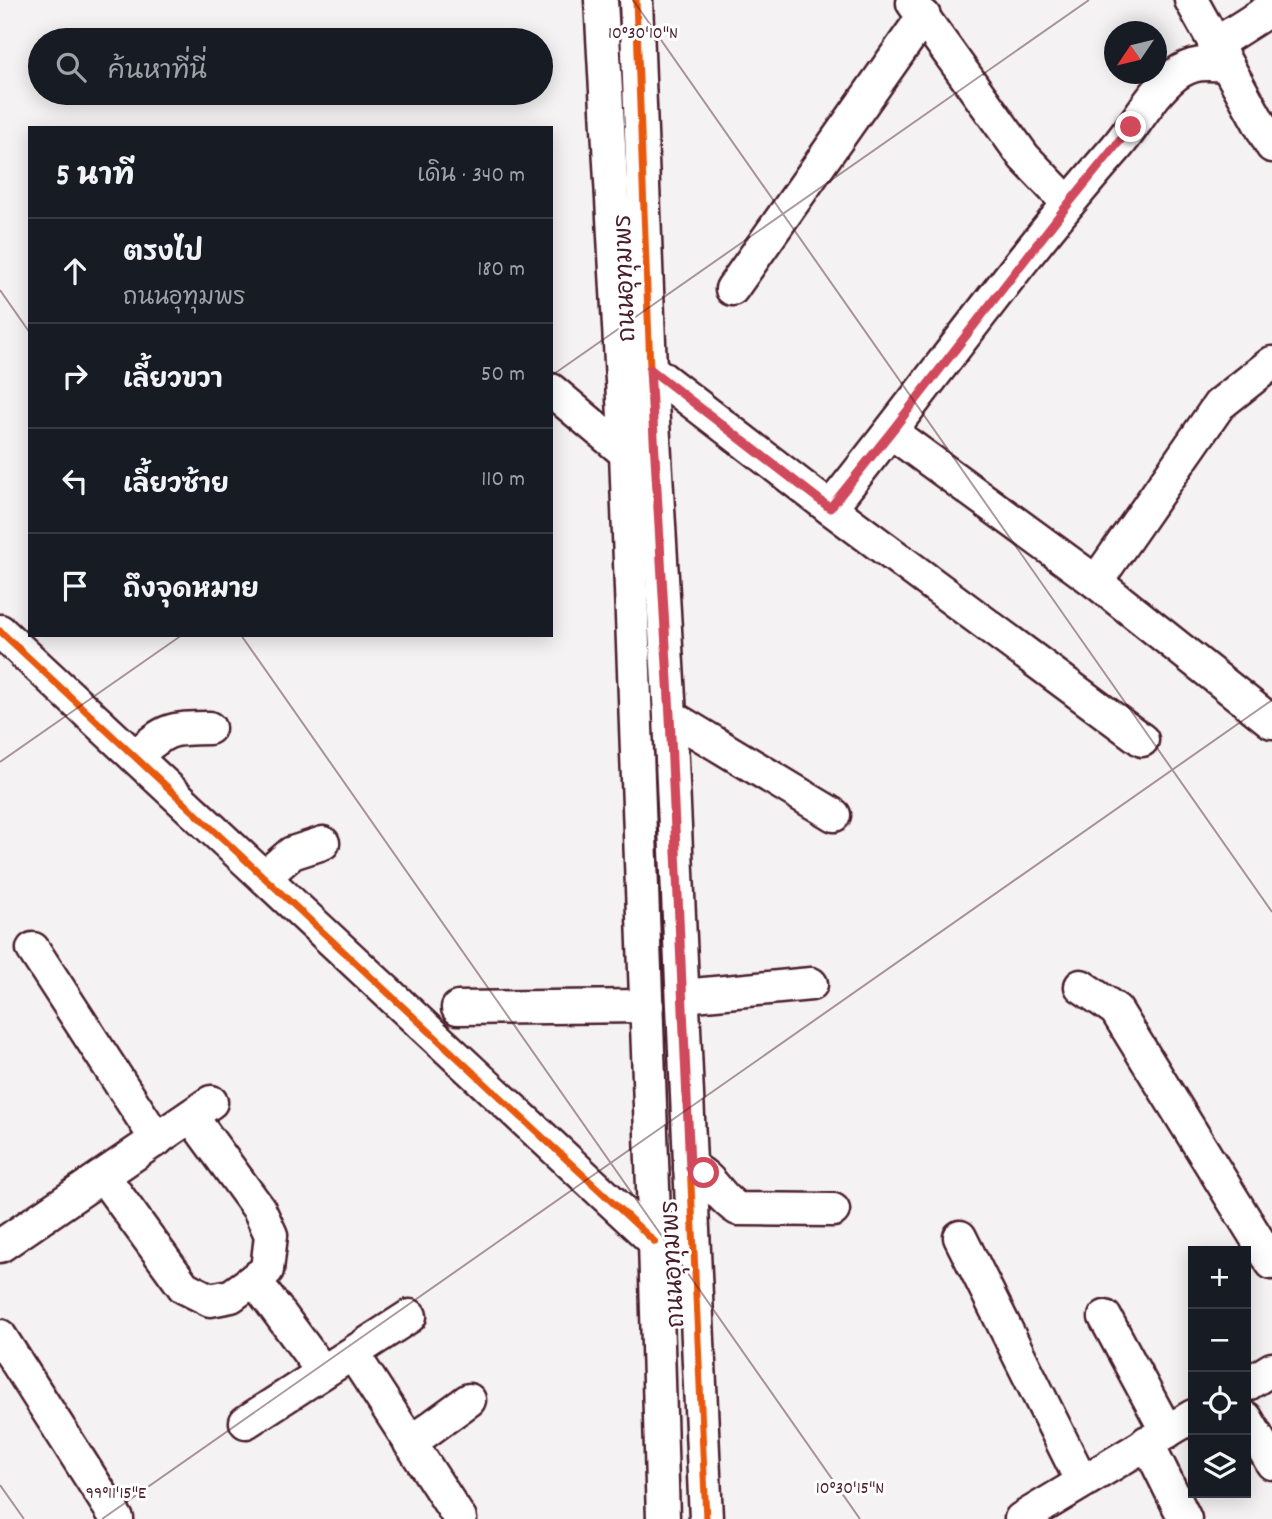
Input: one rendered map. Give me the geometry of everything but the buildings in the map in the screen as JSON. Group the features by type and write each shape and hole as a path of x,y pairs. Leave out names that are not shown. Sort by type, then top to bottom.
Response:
{"street":[{"name":"ถนนอุทุมพร","path":"601,0 626,453 663,1519"},
{"name":"ถนนอุทุมพร","path":"636,0 650,369 670,716 706,1519"},
{"path":"1191,0 1272,146"},
{"path":"732,289 917,8 1024,157 1069,203"},
{"path":"830,508 1069,203 1118,146 1156,93 1175,75 1193,64 1220,55 1272,8"},
{"path":"1096,582 1219,405 1272,363"},
{"path":"650,369 830,508 1142,740"},
{"path":"554,399 626,453"},
{"path":"891,432 1096,582 1272,722"},
{"path":"0,631 655,1242"},
{"path":"670,716 834,815"},
{"path":"135,756 158,737 175,728 209,728"},
{"path":"264,877 292,853 323,844"},
{"path":"33,949 157,1140"},
{"path":"683,996 811,984"},
{"path":"1081,986 1115,1010 1272,1263"},
{"path":"458,1008 647,1006"},
{"path":"0,1246 201,1109 259,1209 271,1235 267,1270 231,1296 210,1300 184,1287 103,1176"},
{"path":"690,1168 704,1173 725,1202 738,1209 833,1210"},
{"path":"960,1237 1082,1482"},
{"path":"254,1279 323,1372"},
{"path":"246,1422 410,1316"},
{"path":"1105,1317 1157,1437 1185,1519"},
{"path":"0,1336 117,1519"},
{"path":"353,1354 460,1519"},
{"path":"1251,1382 1272,1369"},
{"path":"410,1443 469,1400"},
{"path":"1021,1519 1188,1419"},
{"path":"1251,1427 1272,1463"}],"cycle path":[{"path":"636,0 650,369 670,716 706,1519"},
{"path":"0,631 655,1242"}],"route":[{"path":"704,1173 690,1168 670,716 650,369 830,508 1131,127"}]}
